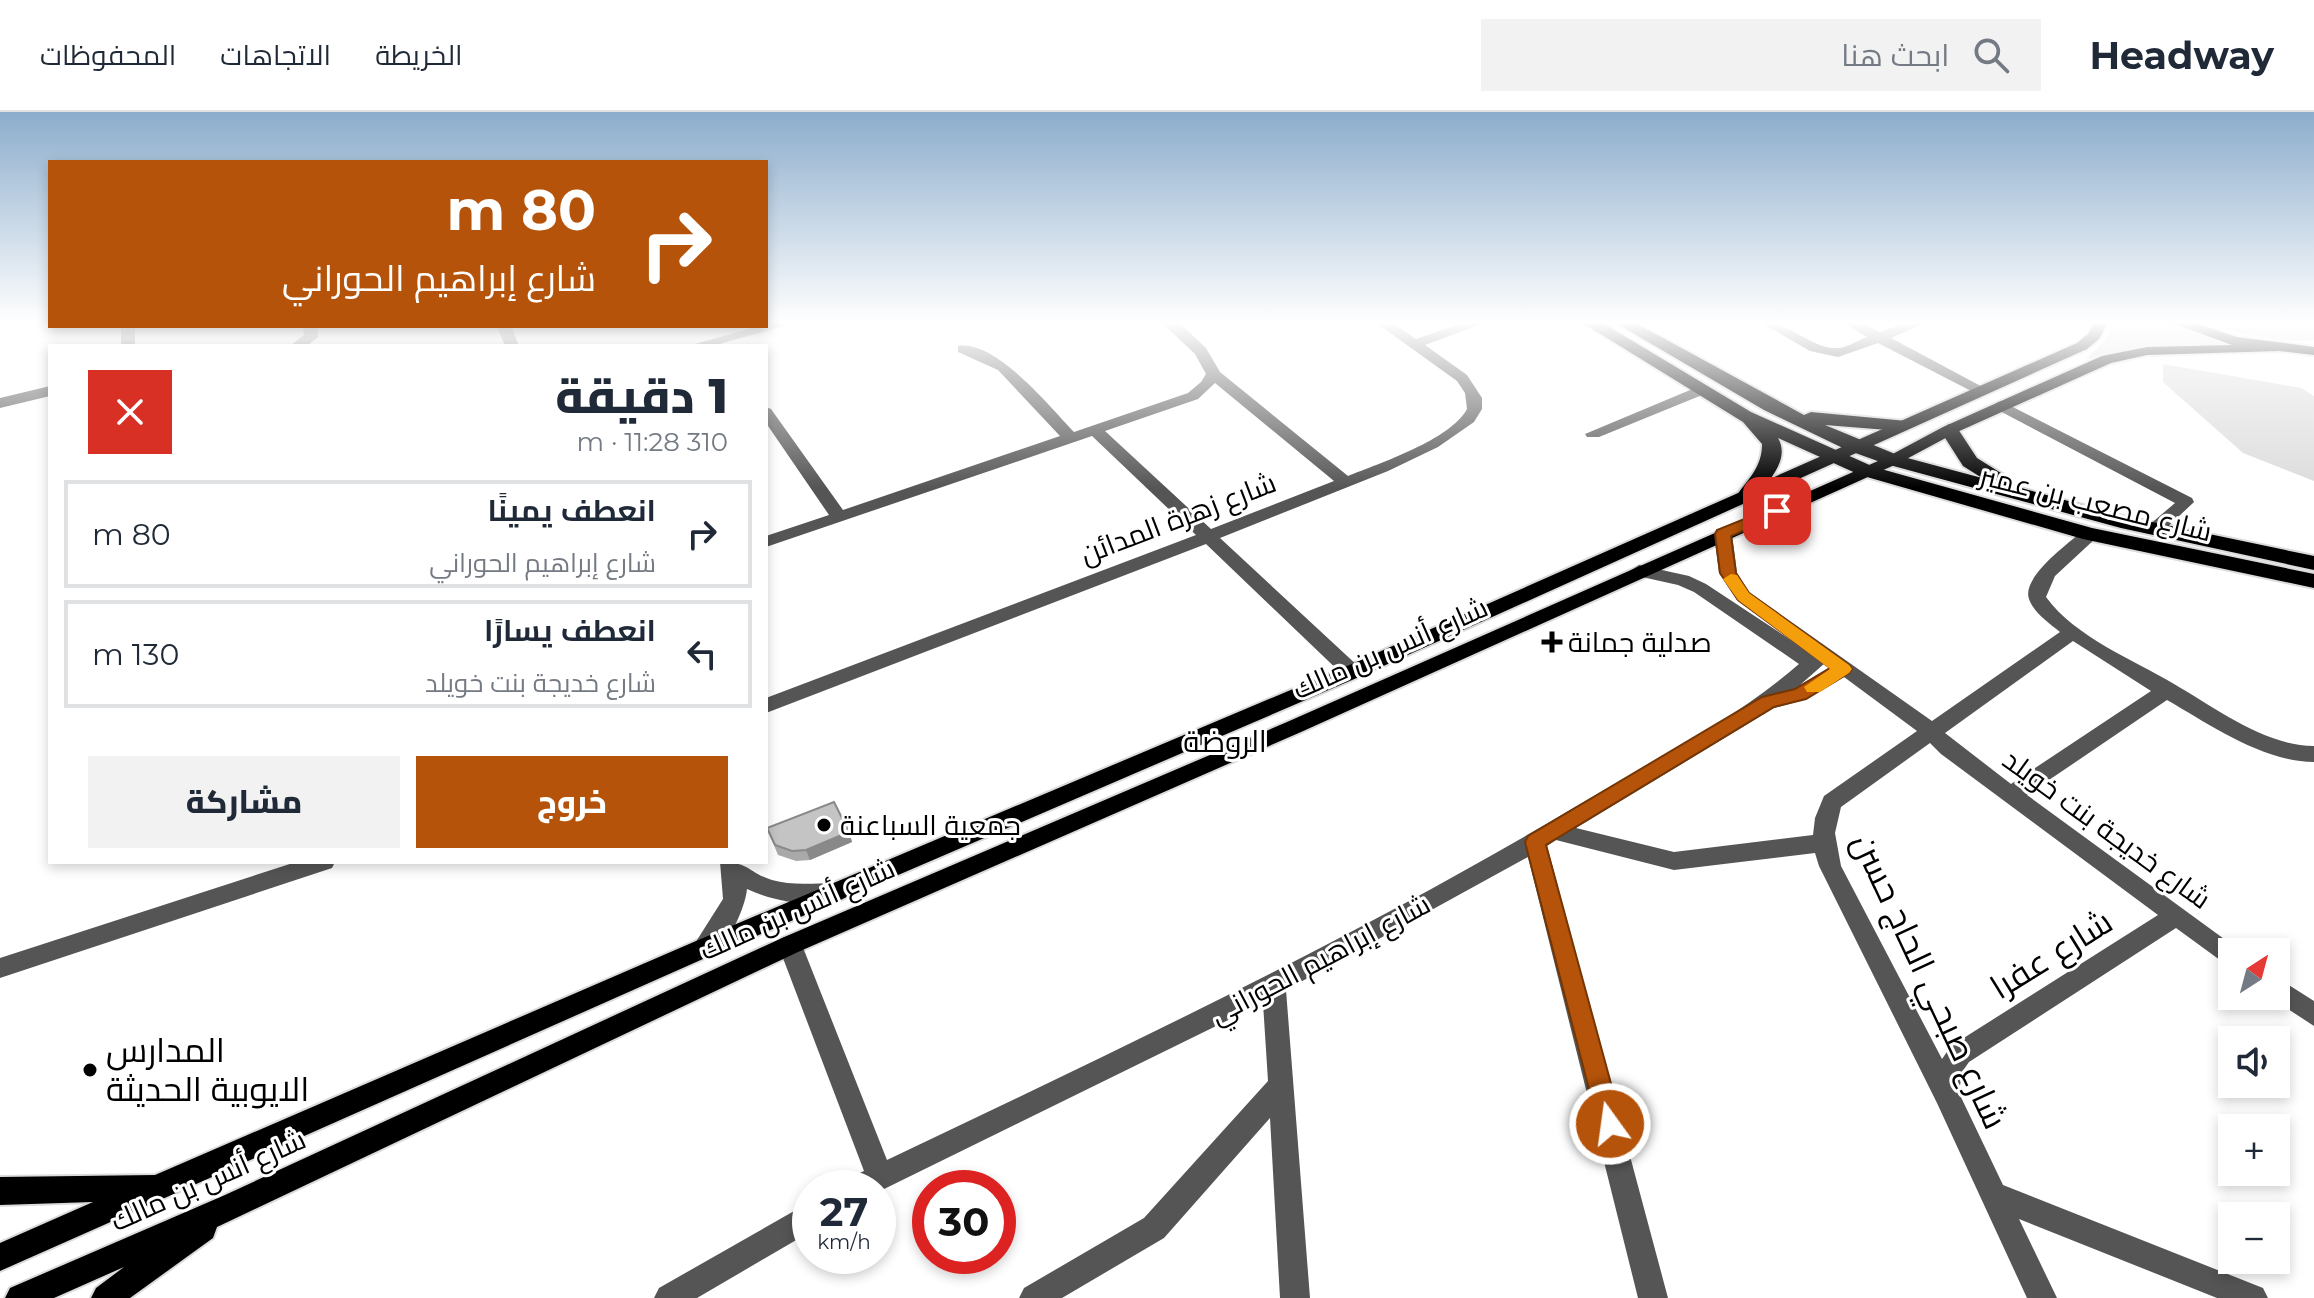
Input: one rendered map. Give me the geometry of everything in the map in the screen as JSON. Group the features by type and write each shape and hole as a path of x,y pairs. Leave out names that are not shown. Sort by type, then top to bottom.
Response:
{"highway":[{"path":"1681,377 1744,416 1772,443 1769,469 1747,495"},
{"path":"1720,377 1771,406 1811,418 1900,425"},
{"name":"شارع مصعب بن عمير","path":"1771,406 1854,446 1893,460 2051,505 2314,563"},
{"name":"شارع مصعب بن عمير","path":"1744,416 1867,471 2090,534 2314,581"},
{"path":"1949,430 1970,462 1988,475 2051,505"}],"main road":[{"name":"شارع أنس بن مالك","path":"0,1257 704,948 1352,672 2012,377"},
{"name":"شارع أنس بن مالك","path":"20,1298 235,1205 790,945 1279,733 1893,460 1949,430 2066,377"},
{"path":"0,1191 162,1186"},
{"path":"106,1298 235,1205"}],"street":[{"path":"1013,377 1071,438"},
{"path":"768,541 1193,396 1211,377"},
{"path":"1217,377 1345,482"},
{"name":"شارع زهرة المدائن","path":"768,705 1208,537 1434,443 1455,430 1475,409 1476,399 1461,377"},
{"path":"1956,377 1982,391"},
{"path":"1593,434 1702,390"},
{"path":"0,403 48,391"},
{"path":"2001,406 2186,502 2154,530"},
{"path":"768,415 839,517"},
{"path":"1096,431 1352,672"},
{"name":"شارع خديجة بنت خويلد","path":"1723,534 1728,573 1734,585 1816,658"},
{"path":"2090,534 2039,584 2036,597 2043,610 2071,633 2250,735 2270,744 2314,754"},
{"name":"شارع خديجة بنت خويلد","path":"1639,571 1683,580 1700,588 1816,658 2218,946"},
{"name":"شارع صبحي الحاج حسن","path":"2042,1298 1946,1094 1830,866 1823,843 1825,817 1832,802 1933,740 2071,633"},
{"name":"شارع إبراهيم الحوراني","path":"893,1170 1274,986 1544,837 1768,702 1816,658"},
{"name":"شارع إبراهيم الحوراني","path":"1768,702 1800,694 1837,673"},
{"path":"2011,795 2168,689"},
{"path":"1653,1298 1544,837 1674,861 1823,843"},
{"path":"0,968 318,864"},
{"path":"732,866 753,883 772,892 795,895 838,891"},
{"path":"704,948 732,913 736,891 732,866"},
{"name":"شارع عفرا","path":"1946,1094 1950,1069 1960,1054 2175,916"},
{"path":"790,945 864,1170"},
{"path":"1274,986 1295,1298"},
{"path":"2290,998 2314,1015"},
{"path":"1034,1298 1154,1228 1281,1085"},
{"path":"1993,1195 2253,1298"},
{"path":"669,1298 792,1226"}],"shaded area":[{"path":"2163,377 2240,377 2301,388 2314,396 2314,481 2243,453 2163,382"}],"building":[{"name":"جمعية السباعنة","path":"834,802 849,832 806,850 792,851 775,845 768,828"}],"slow traffic":[{"path":"1731,579 1743,596 1843,669 1813,687"}],"place":[{"name":"صدلية جمانة","path":"1552,642"},
{"name":"جمعية السباعنة","path":"824,825"},
{"name":"المدارس الايوبية الحديثة","path":"90,1070"}],"district":[{"name":"الروضة","path":"1225,741"}],"route":[{"path":"1610,1124 1535,842 1768,702 1800,694 1843,669 1743,596 1728,573 1723,534 1777,511"}]}
